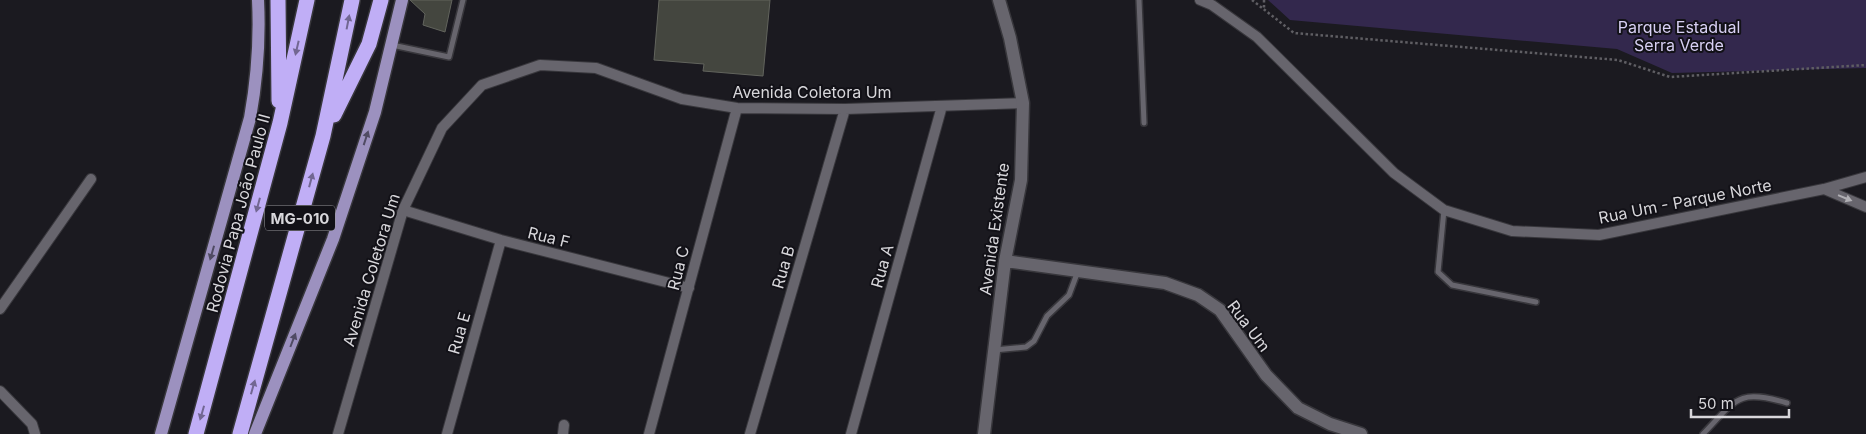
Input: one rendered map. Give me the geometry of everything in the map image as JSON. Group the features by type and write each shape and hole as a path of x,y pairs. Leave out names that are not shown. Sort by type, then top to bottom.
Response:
{"highway":[{"path":"278,0 280,123"},
{"name":"Rodovia Papa João Paulo II","path":"196,434 280,123 307,0"},
{"name":"MG-010","path":"240,434 323,136 352,0"},
{"path":"323,136 369,44 381,0"}],"main road":[{"path":"161,434 250,118 256,80 259,27 258,0"},
{"path":"255,434 333,239 375,112 402,0"}],"street":[{"name":"Avenida Existente","path":"984,434 1005,261 1021,180 1023,103 1010,38 999,0"},
{"name":"Rua Um - Parque Norte","path":"1200,0 1212,5 1257,37 1394,173 1444,210 1512,231 1599,234 1824,189 1866,177"},
{"name":"Avenida Coletora Um","path":"338,434 402,210 442,128 482,85 540,65 596,68 682,99 737,108 845,109 1023,103"},
{"name":"Rua A","path":"851,434 942,106"},
{"name":"Rua C","path":"649,434 689,288 705,220 737,108"},
{"name":"Rua B","path":"750,434 845,109"},
{"path":"0,309 92,179"},
{"path":"1824,189 1866,206"},
{"name":"Rua F","path":"402,210 501,240 689,288"},
{"name":"Rua E","path":"447,434 501,240"},
{"name":"Rua Um","path":"1005,261 1165,283 1198,295 1220,310 1266,375 1298,408 1330,424 1361,434"},
{"path":"0,391 32,424 35,434"}],"lane":[{"path":"392,45 449,57 463,0"},
{"path":"1138,0 1144,124"},
{"path":"1444,210 1438,272 1443,278 1452,285 1536,302"},
{"path":"994,350 1026,347 1034,341 1047,316 1070,295 1078,271"},
{"path":"1703,434 1734,403 1749,395 1762,395 1786,403"}],"path":[{"path":"1252,0 1264,12 1294,33 1618,60 1670,77 1866,65"},
{"path":"1264,0 1264,12"}],"green space":[{"name":"Parque Estadual Serra Verde","path":"1268,0 1866,0 1866,68 1672,73 1617,49 1290,20"}],"building":[{"path":"410,0 452,0 445,32 423,25 425,14"},
{"path":"659,0 770,0 763,76 703,71 704,64 654,60"}]}
